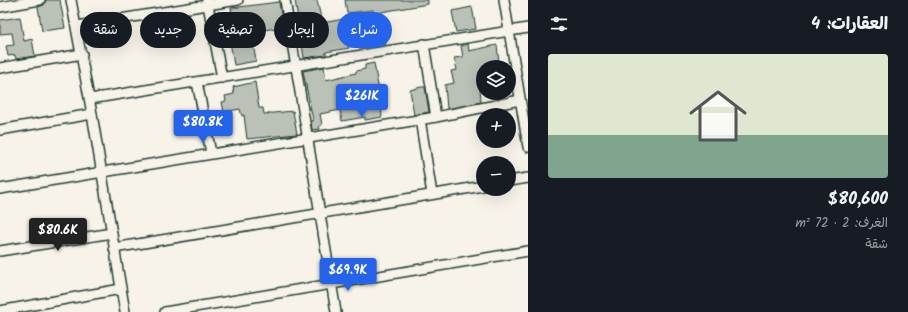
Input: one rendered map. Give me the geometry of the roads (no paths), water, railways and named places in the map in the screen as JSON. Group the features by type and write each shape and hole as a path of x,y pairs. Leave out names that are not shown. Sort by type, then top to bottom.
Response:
{"street":[{"path":"0,7 40,0"},
{"path":"71,0 90,99 125,312"},
{"path":"77,26 207,2 238,0"},
{"path":"285,0 336,312"},
{"path":"504,0 528,147"},
{"path":"207,2 222,78"},
{"path":"90,99 528,28"},
{"path":"424,44 436,117"},
{"path":"0,68 82,54"},
{"path":"197,82 211,153"},
{"path":"0,190 211,153 436,117 520,100"},
{"path":"0,130 92,114"},
{"path":"420,119 432,194"},
{"path":"516,180 528,178"},
{"path":"114,248 476,187"},
{"path":"0,251 112,233"},
{"path":"165,312 528,251"},
{"path":"0,311 121,290"}]}
